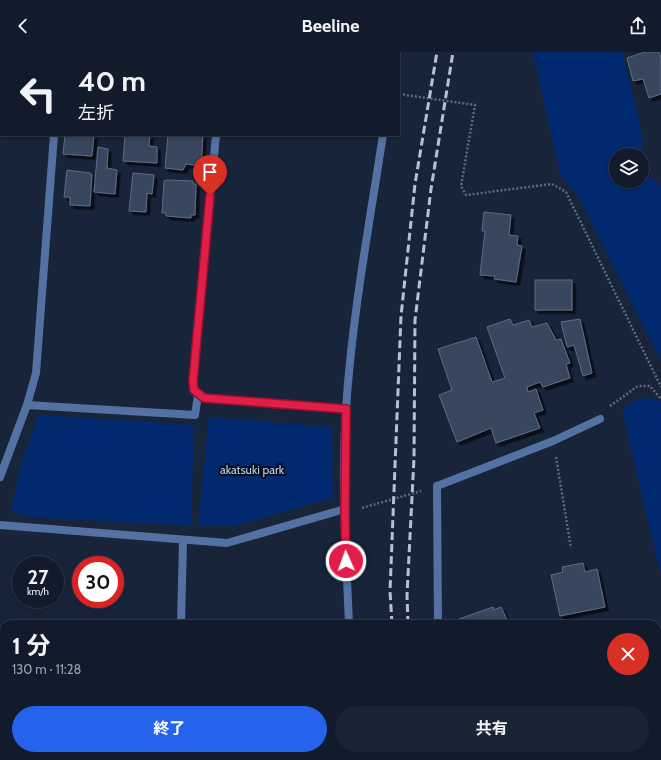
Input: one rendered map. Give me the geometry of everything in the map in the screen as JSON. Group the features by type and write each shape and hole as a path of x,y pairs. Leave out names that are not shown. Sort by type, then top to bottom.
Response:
{"street":[{"path":"0,477 3,460 27,405 36,373 54,136"},
{"path":"216,136 193,381 194,390 198,395 204,398 346,409"},
{"path":"349,620 345,511 346,409 359,293 383,136"},
{"path":"27,405 195,415 198,395"},
{"path":"438,620 437,486 553,441 600,419"},
{"path":"0,524 183,541 227,543 345,511"},
{"path":"181,620 183,541"}],"path":[{"path":"400,94 475,105 461,186 466,195 552,184 566,192 661,387"},
{"path":"600,419 605,415 609,407 638,386 650,386 661,399"},
{"path":"553,441 571,548"},
{"path":"345,511 437,486"}],"green space":[{"path":"533,52 622,52 639,121 643,148 609,148 609,188 649,188 649,176 661,186 661,361 578,196 561,176"},
{"path":"638,398 659,399 661,403 661,575 622,410"},
{"path":"39,415 194,425 191,526 32,517 11,512 21,464"},
{"name":"akatsuki park","path":"209,417 332,427 333,498 233,526 198,526"}],"building":[{"path":"645,52 659,52 661,58 661,94 649,98 643,79 633,81 627,58"},
{"path":"65,136 94,136 92,156 63,154"},
{"path":"125,136 150,136 149,146 157,147 157,163 123,161"},
{"path":"168,136 203,136 201,166 186,164 183,170 165,168"},
{"path":"98,147 108,149 107,168 117,170 115,194 94,192"},
{"path":"67,170 90,173 92,175 90,206 70,205 70,197 64,197"},
{"path":"133,173 154,175 152,194 147,193 146,212 129,211"},
{"path":"164,181 193,181 193,184 196,184 195,215 191,215 191,218 166,216 166,213 162,213"},
{"path":"484,212 511,215 509,235 518,236 517,245 522,246 516,282 494,279 495,276 480,275 485,231 482,231"},
{"path":"535,280 572,280 572,310 535,310"},
{"path":"510,319 513,325 529,320 532,327 547,323 556,340 561,339 570,363 566,364 570,378 543,387 540,382 527,387 528,392 536,389 543,410 534,413 540,428 496,443 491,428 457,442 439,395 452,390 438,349 476,337 492,382 505,378 487,327"},
{"path":"580,319 592,373 583,376 574,345 567,347 561,322"},
{"path":"583,563 585,572 597,569 605,607 560,616 551,575 563,572 562,567"},
{"path":"493,607 494,610 501,607 507,620 459,620"}],"railway":[{"path":"392,620 390,591 401,316 415,184 437,52"},
{"path":"408,620 407,595 414,458 415,320 431,189 453,52"}],"route":[{"path":"210,196 193,381 194,390 198,395 204,398 346,409 346,561"}]}
